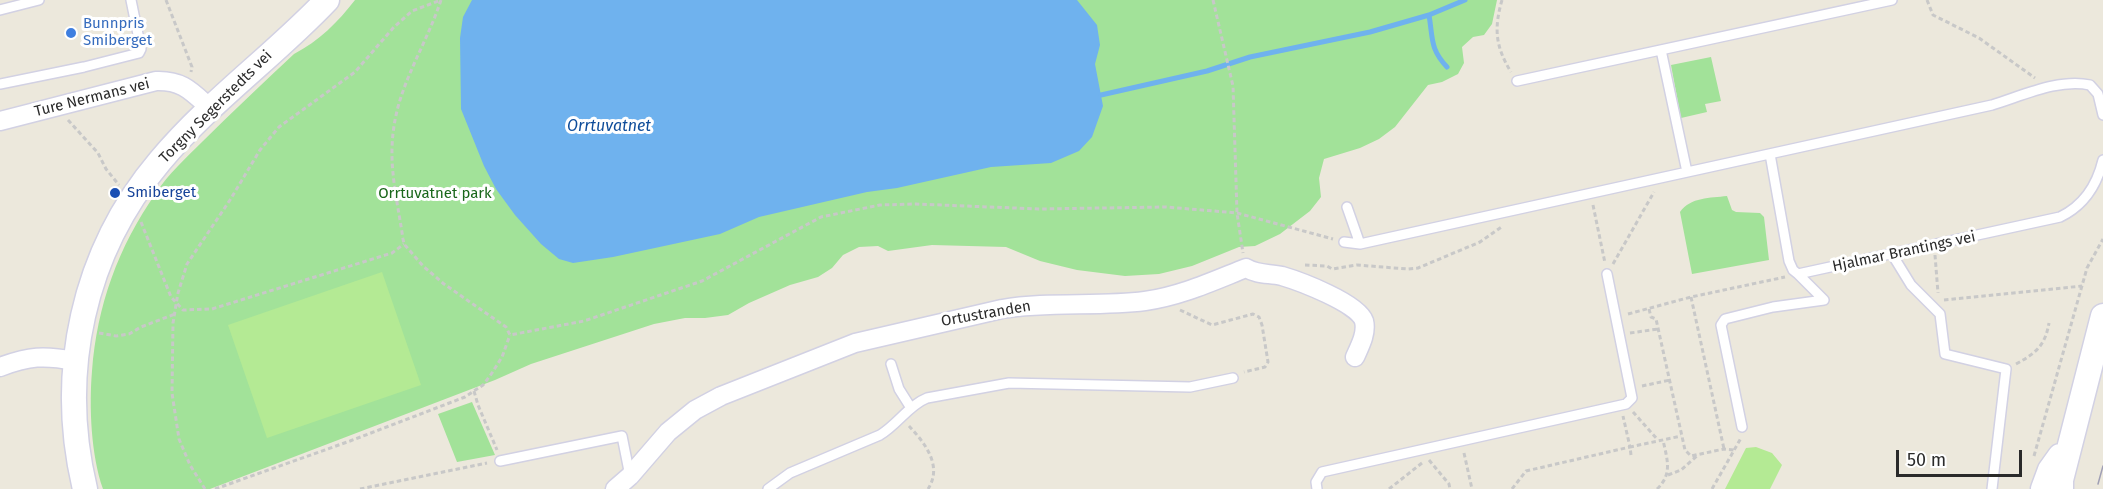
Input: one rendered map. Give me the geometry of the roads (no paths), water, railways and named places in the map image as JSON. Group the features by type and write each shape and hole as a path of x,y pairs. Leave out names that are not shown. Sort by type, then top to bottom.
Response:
{"main road":[{"name":"Torgny Segerstedts vei","path":"86,489 75,430 73,390 75,361 87,294 111,233 160,160 327,0"},
{"path":"2061,489 2071,439 2103,316"},
{"path":"2043,489 2050,470 2071,439"}],"street":[{"name":"Ture Nermans vei","path":"0,121 156,81 171,81 188,89 211,110"},
{"name":"Ortustranden","path":"615,489 630,476 659,441 695,410 721,396 855,343 1023,305 1143,301 1171,296 1246,268 1256,273 1298,281 1332,295 1355,311 1364,321 1364,332 1355,357"},
{"path":"0,367 22,358 41,357 75,361"}],"lane":[{"path":"0,10 39,0"},
{"path":"0,84 139,53 141,49 131,0"},
{"path":"1517,81 1892,0"},
{"path":"1661,50 1687,172"},
{"path":"1344,242 1360,244 1591,194 1992,105 2050,87 2074,83 2090,84 2098,94 2103,115"},
{"path":"1742,427 1721,325 1725,318 1824,300 1793,270 1789,261 1770,154"},
{"name":"Hjalmar Brantings vei","path":"1798,274 2039,222 2069,213 2082,203 2099,175 2103,160"},
{"path":"1347,207 1360,244"},
{"path":"1894,259 1911,285 1940,314 1945,354 2006,369 1992,489"},
{"path":"1317,489 1316,482 1322,472 1624,405 1632,398 1607,274"},
{"path":"891,364 899,389 911,408"},
{"path":"768,489 790,473 880,435 894,426 919,401 927,398 1009,382 1190,387 1233,378"},
{"path":"500,461 622,436 630,476"}],"water":[{"name":"Orrtuvatnet","path":"472,0 1077,0 1097,25 1100,45 1095,64 1103,106 1092,137 1079,151 1051,163 991,167 897,188 867,192 759,217 720,234 613,257 573,263 559,259 541,244 496,189 461,109 460,38 463,17"}],"waterway":[{"path":"1101,95 1207,71 1250,57 1370,32 1429,15 1465,0"},
{"path":"1429,15 1435,49 1447,67"}],"tram line":[{"path":"2098,484 2103,466"}],"place":[{"name":"Bunnpris Smiberget","path":"71,33"},
{"name":"Smiberget","path":"115,193"}],"park label":[{"name":"Orrtuvatnet park","path":"435,194"}]}
